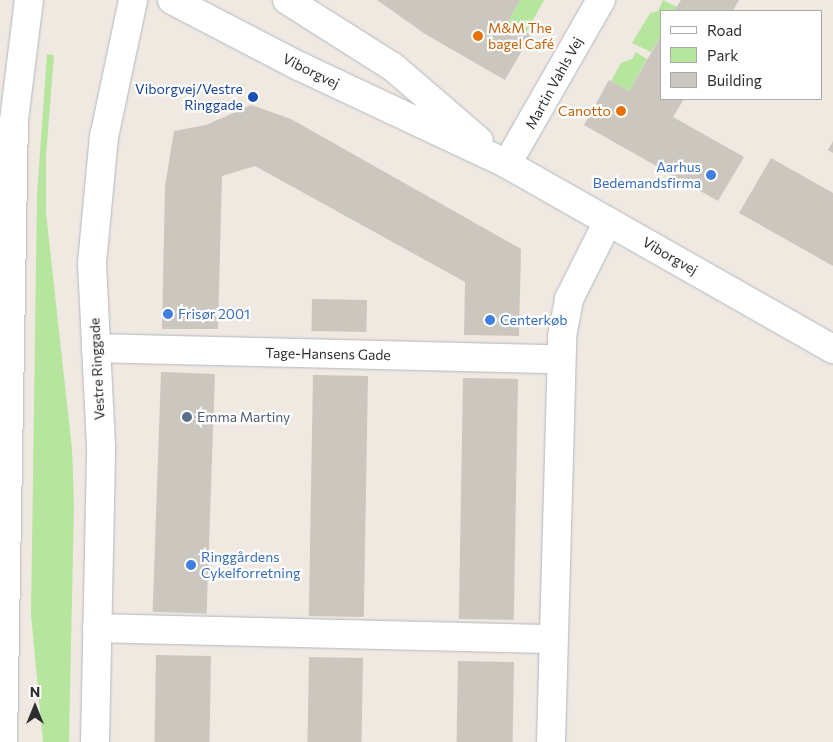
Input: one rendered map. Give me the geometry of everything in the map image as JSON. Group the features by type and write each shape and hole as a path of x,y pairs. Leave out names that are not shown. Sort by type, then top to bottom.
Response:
{"street":[{"path":"3,742 14,120 29,0"},
{"name":"Vestre Ringgade","path":"95,742 101,447 92,263 95,210 104,137 133,0"},
{"name":"Viborgvej","path":"172,0 299,66 507,164 833,349"},
{"name":"Viborgvej","path":"287,0 393,67 507,164"},
{"name":"Martin Vahls Vej","path":"507,164 601,0"},
{"path":"551,742 561,359 569,299 608,221"},
{"name":"Tage-Hansens Gade","path":"96,348 561,359"},
{"path":"97,628 553,639"}],"green space":[{"path":"520,0 544,0 526,33 507,23"},
{"path":"663,0 677,7 675,10 660,10 660,37 651,52 632,43 650,13 658,11"},
{"path":"636,52 647,59 629,91 611,81 621,63 632,59"},
{"path":"47,54 54,55 46,156 46,213 72,449 74,504 69,742 43,742 31,615 37,195"}],"building":[{"path":"377,0 520,0 507,23 531,35 505,80 425,34"},
{"path":"681,0 739,0 734,10 675,10"},
{"path":"660,37 660,100 683,100 673,117 744,157 718,201 584,125 609,80 629,91"},
{"path":"251,105 291,119 521,249 519,336 464,335 465,282 255,166 222,176 218,329 162,329 165,186 174,131 206,125"},
{"path":"833,141 833,153 828,150"},
{"path":"771,158 833,193 833,266 739,213"},
{"path":"312,299 367,300 366,332 311,331"},
{"path":"161,372 215,374 207,614 153,612"},
{"path":"313,375 368,376 364,617 309,616"},
{"path":"463,378 518,379 514,620 459,619"},
{"path":"156,655 211,656 209,742 154,742"},
{"path":"309,657 363,658 362,742 308,742"},
{"path":"458,661 514,662 513,742 457,742"}],"place":[{"name":"M&M The bagel Café","path":"478,36"},
{"name":"Viborgvej/Vestre Ringgade","path":"253,97"},
{"name":"Canotto","path":"621,111"},
{"name":"Aarhus Bedemandsfirma","path":"711,175"},
{"name":"Frisør 2001","path":"168,314"},
{"name":"Centerkøb","path":"490,320"},
{"name":"Emma Martiny","path":"187,417"},
{"name":"Ringgårdens Cykelforretning","path":"191,565"}]}
